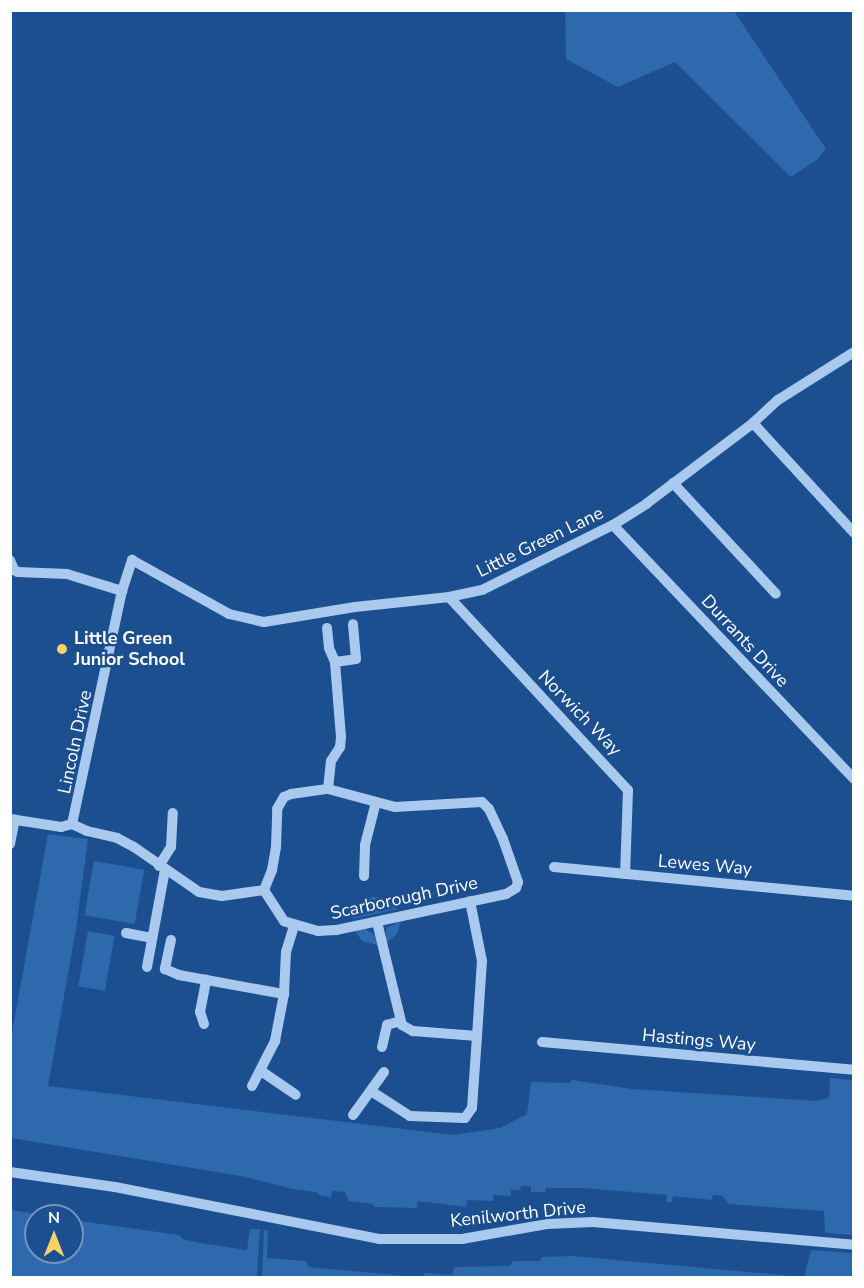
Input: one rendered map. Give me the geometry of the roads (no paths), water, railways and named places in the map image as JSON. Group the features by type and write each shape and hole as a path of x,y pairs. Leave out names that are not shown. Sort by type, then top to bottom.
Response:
{"street":[{"name":"Little Green Lane","path":"132,560 210,604 246,620 275,621 356,607 449,597 493,586 613,525 753,423 778,400 854,352"},
{"path":"753,423 854,533"},
{"path":"673,483 776,594"},
{"name":"Durrants Drive","path":"613,525 854,779"},
{"path":"10,560 14,570 23,574 67,574 122,591"},
{"name":"Lincoln Drive","path":"72,824 122,591 132,560"},
{"name":"Norwich Way","path":"449,597 628,790 630,802 625,874"},
{"path":"335,662 356,659 353,624"},
{"path":"327,628 329,648 335,662 341,743 331,761 328,789"},
{"path":"252,1086 275,1041 284,994 285,952 294,926 284,921 274,909 264,890 272,870 276,847 279,803 291,794 328,789 376,802 365,845 364,876"},
{"name":"Scarborough Drive","path":"294,926 318,931 377,922 506,894 516,888 516,873 503,839 489,809 482,802 409,807 376,802"},
{"path":"147,967 162,868 171,848 173,813"},
{"path":"10,844 13,819 61,827 72,824 87,831 117,838 187,886 210,895 264,890"},
{"name":"Lewes Way","path":"554,867 854,896"},
{"path":"371,1091 410,1116 465,1118 472,1108 482,961 470,901"},
{"path":"377,922 400,1020 407,1029 477,1036"},
{"path":"126,933 152,938"},
{"path":"171,940 165,969 179,975 284,994"},
{"path":"204,1024 200,1012 206,980"},
{"path":"382,1047 387,1026 400,1020"},
{"name":"Hastings Way","path":"542,1042 854,1070"},
{"path":"261,1071 296,1095"},
{"path":"352,1115 384,1072"},
{"name":"Kenilworth Drive","path":"10,1172 115,1186 379,1239 462,1239 547,1224 593,1222 854,1245"}],"place":[{"name":"Little Green Junior School","path":"62,649"}]}
